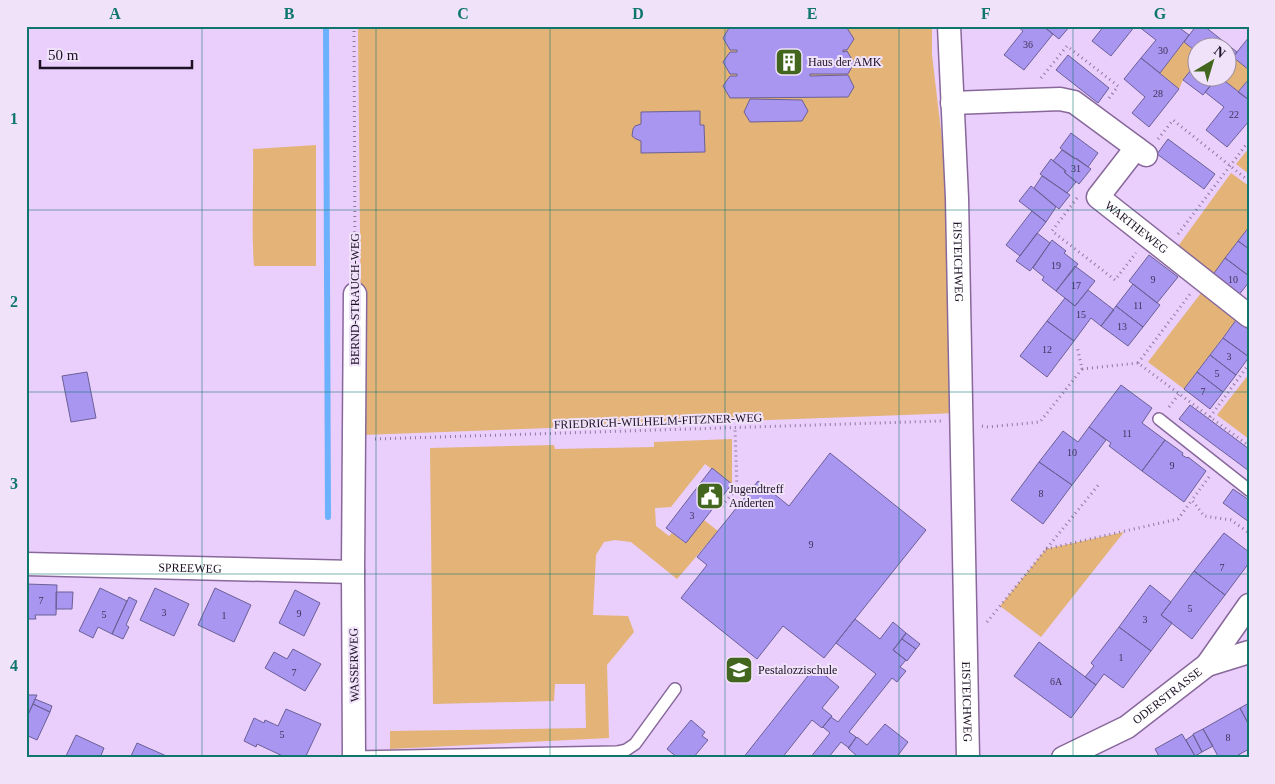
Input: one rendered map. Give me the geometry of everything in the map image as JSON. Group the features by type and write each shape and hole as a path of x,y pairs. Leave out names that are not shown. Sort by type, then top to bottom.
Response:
{"street":[{"path":"949,26 952,103 1060,99 1074,102 1141,151"},
{"name":"EISTEICHWEG","path":"952,103 957,198 968,758"},
{"name":"WARTHEWEG","path":"1141,151 1098,197 1249,316"},
{"name":"BERND-STRAUCH-WEG","path":"353,572 355,294"},
{"name":"SPREEWEG","path":"26,564 353,572"},
{"name":"WASSERWEG","path":"353,572 354,757"},
{"name":"ODERSTRASSE","path":"1063,758 1127,727 1207,665 1248,607"},
{"path":"1207,665 1249,652"}],"lane":[{"path":"1159,419 1249,490"},
{"path":"354,757 617,752 626,750 635,744 675,689"}],"path":[{"name":"BERND-STRAUCH-WEG","path":"354,26 355,294"},
{"path":"1024,101 1067,46 1118,86 1094,117"},
{"path":"1141,151 1173,120 1249,181"},
{"path":"1166,251 1249,141"},
{"path":"1138,363 1201,278"},
{"path":"1077,346 1082,369"},
{"path":"962,421 988,427 1040,422 1082,369 1138,363 1249,446"},
{"path":"1210,417 1249,364"},
{"name":"FRIEDRICH-WILHELM-FITZNER-WEG","path":"354,439 962,421"},
{"path":"718,502 722,506 737,488 735,428"},
{"name":"EISTEICHWEG","path":"967,646 1100,483"},
{"path":"1046,549 1178,519 1192,500"}],"shaded area":[{"path":"358,26 932,26 932,55 949,198 958,413 362,435"},
{"path":"1184,42 1188,45 1188,73 1179,89 1160,73"},
{"path":"1238,61 1249,70 1249,79 1238,92 1233,88 1238,88"},
{"path":"316,145 316,266 254,266 253,149"},
{"path":"1249,148 1249,174 1236,164"},
{"path":"1231,173 1249,186 1249,227 1212,276 1176,249"},
{"path":"1201,293 1236,320 1184,389 1148,362"},
{"path":"1249,374 1249,439 1217,415"},
{"path":"732,439 732,484 705,464 671,507 655,508 656,526 669,536 672,533 685,543 704,520 718,531 677,579 631,542 615,540 604,542 596,555 593,615 628,616 634,632 607,665 609,738 390,749 390,731 586,728 585,684 555,684 554,701 433,704 430,448 554,445 555,449 654,447 654,442"},
{"path":"1124,532 1041,637 1000,606 1046,549"}],"building":[{"name":"Haus der AMK","path":"754,26 843,26 847,28 854,39 847,50 843,50 843,52 847,51 854,63 848,74 810,74 810,76 848,75 854,87 848,97 730,98 723,86 730,76 737,76 737,74 730,74 723,62 730,52 737,52 737,50 730,50 723,38 729,28 754,28"},
{"path":"1017,26 1043,26 1053,34 1024,70 1004,55 1023,31"},
{"path":"1043,26 1070,26 1059,39"},
{"path":"1104,26 1135,26 1111,56 1092,41"},
{"path":"1138,26 1177,26 1189,35 1160,73 1141,58 1156,40"},
{"path":"1196,26 1204,26 1219,38 1188,38 1188,45 1184,42"},
{"path":"1249,37 1249,70 1238,61 1238,51"},
{"path":"1068,55 1109,88 1098,103 1056,70"},
{"path":"1141,58 1179,89 1149,127 1132,113 1145,97 1124,79"},
{"path":"1188,74 1188,84 1183,80"},
{"path":"1249,79 1249,100 1238,92"},
{"path":"1194,88 1209,88 1203,95"},
{"path":"1208,88 1234,88 1249,100 1249,121 1227,147 1206,130 1224,107 1205,92"},
{"path":"750,99 802,100 808,111 802,121 750,122 744,112"},
{"path":"700,111 700,125 704,125 705,152 641,153 641,141 632,136 635,126 641,124 641,112"},
{"path":"1071,133 1098,153 1088,167 1060,148"},
{"path":"1168,139 1215,174 1204,189 1157,154"},
{"path":"1062,150 1091,169 1079,184 1053,161"},
{"path":"1051,159 1076,182 1067,193 1040,174"},
{"path":"1042,176 1070,195 1059,209 1034,188"},
{"path":"1031,186 1056,207 1046,222 1019,201"},
{"path":"1032,211 1046,222 1020,256 1006,245"},
{"path":"1249,227 1249,249 1238,241"},
{"path":"1037,233 1050,243 1030,271 1016,261"},
{"path":"1052,240 1078,264 1056,291 1042,280 1044,277 1033,268"},
{"path":"1238,241 1249,249 1249,276 1225,258"},
{"path":"1149,255 1178,277 1157,303 1129,281"},
{"path":"1225,258 1249,276 1249,282 1238,296 1212,276"},
{"path":"1075,266 1095,281 1075,306 1056,291"},
{"path":"1133,284 1160,305 1143,327 1116,306"},
{"path":"1088,290 1114,310 1101,326 1091,318 1074,341 1047,321 1065,298 1075,306"},
{"path":"1116,306 1143,327 1128,346 1101,326"},
{"path":"1236,320 1249,330 1249,357 1223,338"},
{"path":"1047,321 1074,341 1047,377 1020,356"},
{"path":"1223,338 1249,357 1236,375 1210,355"},
{"path":"1210,355 1236,375 1223,392 1197,372"},
{"path":"87,372 96,418 71,422 62,376"},
{"path":"1197,372 1223,392 1210,409 1184,389"},
{"path":"1121,385 1152,408 1142,423 1165,440 1142,471 1109,446 1111,443 1089,427"},
{"path":"1190,405 1249,449 1249,471 1179,419"},
{"path":"1089,427 1106,440 1072,485 1039,462 1063,431 1078,442"},
{"path":"1165,440 1183,453 1182,455 1188,457 1206,471 1184,502 1142,471"},
{"path":"830,453 926,530 824,658 783,626 757,659 681,598 707,565 697,557 758,481 789,506"},
{"path":"1039,462 1072,485 1043,524 1011,500"},
{"path":"712,468 732,484 686,543 666,528"},
{"path":"1233,489 1249,500 1249,522 1223,503"},
{"path":"1224,533 1249,552 1249,563 1225,595 1194,571"},
{"path":"1194,571 1225,595 1192,639 1161,615"},
{"path":"26,584 57,585 56,615 35,615 36,619 26,619"},
{"path":"1150,585 1171,602 1161,615 1172,623 1151,651 1119,627"},
{"path":"100,588 127,601 112,634 98,627 93,638 79,631"},
{"path":"155,588 189,604 174,636 140,620"},
{"path":"215,588 251,605 234,642 198,625"},
{"path":"295,590 320,603 304,636 279,623"},
{"path":"56,592 73,592 72,609 56,609"},
{"path":"129,597 137,601 126,625 129,627 123,639 112,634"},
{"path":"855,619 880,639 893,622 906,633 893,650 906,660 900,667 906,671 897,682 892,678 849,732 856,737 849,748 841,742 828,758 810,758 830,733 823,727 831,717 838,722 876,674 836,643"},
{"path":"1119,627 1151,651 1123,688 1104,674 1096,685 1085,677 1094,666 1091,663"},
{"path":"906,633 920,644 916,649 902,639"},
{"path":"902,639 916,649 907,661 893,650"},
{"path":"1039,642 1096,685 1071,718 1014,676"},
{"path":"293,649 321,664 305,691 265,668 274,652 287,659"},
{"path":"815,667 839,687 822,708 832,716 822,728 812,720 782,758 743,758"},
{"path":"26,695 37,695 26,719"},
{"path":"35,699 52,706 50,712 33,704"},
{"path":"1249,703 1249,725 1240,708"},
{"path":"33,704 50,712 37,740 26,735 26,719"},
{"path":"1240,708 1249,725 1249,749 1233,758 1219,758 1203,729"},
{"path":"286,709 321,724 305,758 287,758 257,744 256,747 244,741 254,718 264,723 265,720 278,726"},
{"path":"691,720 705,732 702,736 708,740 693,758 678,758 667,749"},
{"path":"885,724 908,742 896,758 857,758 848,748 857,737 867,745"},
{"path":"1203,729 1213,746 1202,752 1193,734"},
{"path":"1182,734 1195,756 1192,758 1160,758 1155,749"},
{"path":"76,735 104,748 100,758 65,758"},
{"path":"1193,735 1202,752 1195,756 1186,740"},
{"path":"137,743 171,758 130,758"}],"waterway":[{"path":"326,26 328,517"}],"place":[{"name":"Haus der AMK","path":"789,62"},
{"name":"Jugendtreff Anderten","path":"710,496"},
{"name":"Pestalozzischule","path":"739,670"}]}
